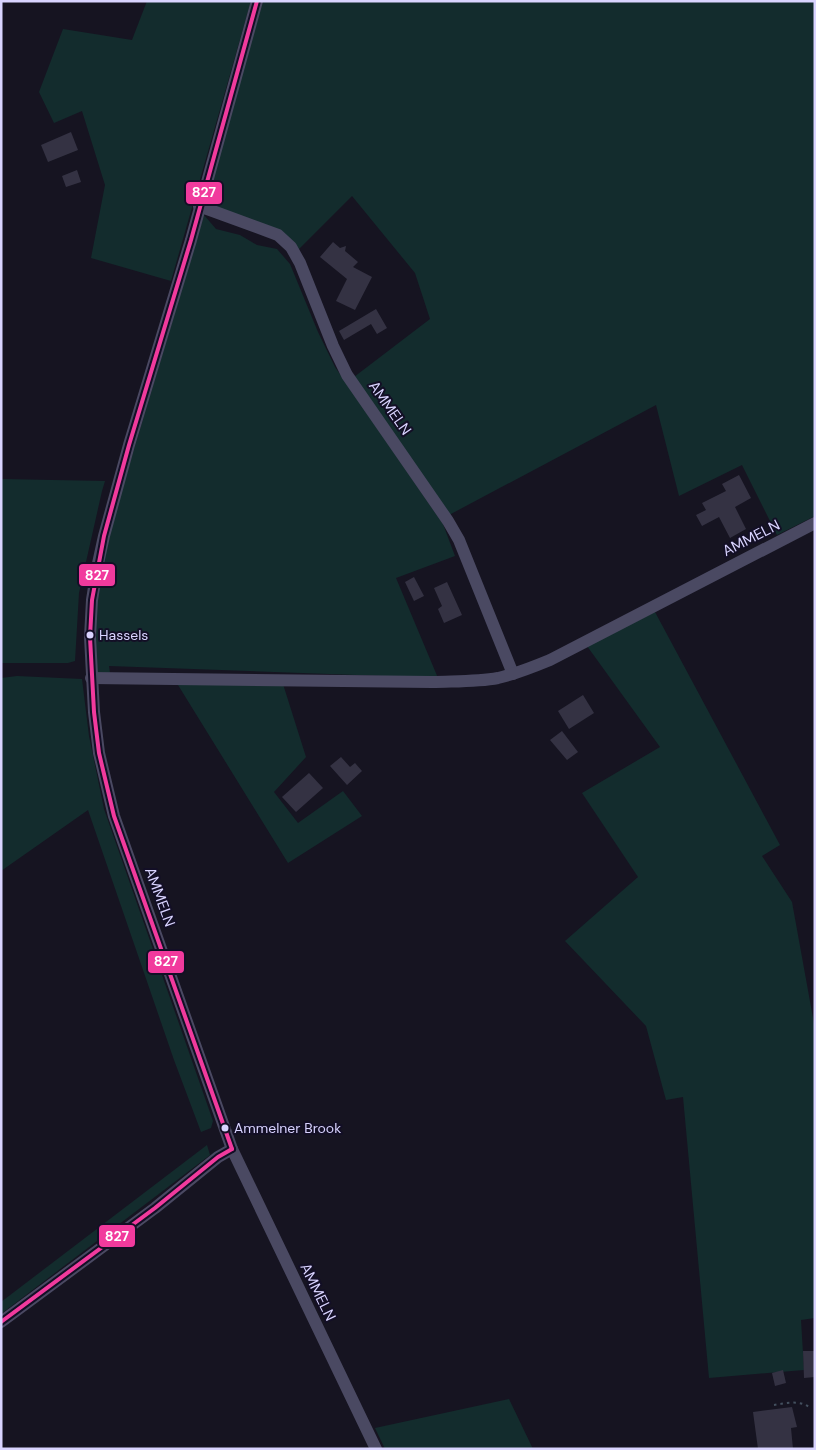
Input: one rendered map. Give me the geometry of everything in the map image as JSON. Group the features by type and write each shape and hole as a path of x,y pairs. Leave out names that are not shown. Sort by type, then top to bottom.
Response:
{"street":[{"name":"AMMELN","path":"257,1 104,536 92,600 90,637 94,712 100,753 114,816 232,1149 376,1449"},
{"name":"AMMELN","path":"199,206 270,232 285,240 291,247 300,263 333,346 347,375 459,540 513,674"},
{"name":"AMMELN","path":"92,678 432,682 474,681 497,678 550,660 815,523"},
{"path":"1,1322 154,1208 218,1157 232,1149"}],"path":[{"path":"774,1405 799,1402 809,1407"}],"green space":[{"path":"147,1 251,1 171,281 91,258 105,185 82,111 54,123 39,92 63,29 132,40"},
{"path":"263,1 815,1 815,516 777,535 742,465 679,496 656,405 449,515 354,377 430,319 415,273 352,196 298,250 205,202"},
{"path":"204,215 216,229 240,235 257,245 277,249 290,264 318,332 335,367 443,524 455,556 396,578 438,678 109,666 110,673 97,672 94,628 101,573 115,513"},
{"path":"1,479 105,481 79,593 75,661 68,663 1,663"},
{"path":"655,612 780,845 762,856 792,902 815,1029 815,1318 801,1320 804,1370 709,1378 683,1097 666,1100 646,1026 565,941 638,877 582,793 660,747 587,646"},
{"path":"17,676 82,679 89,736 104,809 213,1121 211,1128 201,1132 174,1060 88,810 1,871 1,678"},
{"path":"283,684 306,757 274,792 298,823 343,791 362,816 288,863 178,685"},
{"path":"207,1145 210,1155 1,1314 1,1302"},
{"path":"509,1399 533,1449 385,1449 375,1428"}],"building":[{"path":"71,132 78,150 48,162 41,145"},
{"path":"77,170 81,182 66,187 62,176"},
{"path":"333,242 340,248 346,246 345,251 358,262 353,267 372,277 355,310 336,301 347,279 320,257"},
{"path":"376,309 387,328 377,334 371,324 344,340 339,331"},
{"path":"739,475 751,498 735,507 746,529 730,538 719,517 702,526 696,515 706,510 702,503 726,491 722,484"},
{"path":"414,577 424,596 414,601 405,582"},
{"path":"447,582 462,615 444,623 438,609 442,606 434,588"},
{"path":"583,695 594,713 569,729 558,711"},
{"path":"562,731 578,752 567,760 550,740"},
{"path":"341,757 350,767 355,763 362,771 347,785 330,766"},
{"path":"309,773 323,788 296,812 282,797"},
{"path":"803,1351 815,1351 815,1377 804,1378"},
{"path":"783,1370 786,1383 775,1386 772,1373"},
{"path":"792,1407 797,1427 791,1428 793,1449 758,1449 753,1412"}],"transit line":[{"name":"827","path":"232,1149 114,816 99,753 94,712 90,637 92,600 104,536 129,445 191,240 257,1"},
{"name":"827","path":"1,1322 155,1208 218,1157 232,1149"}],"place":[{"name":"Hassels","path":"90,635"},
{"name":"Ammelner Brook","path":"225,1128"}]}
